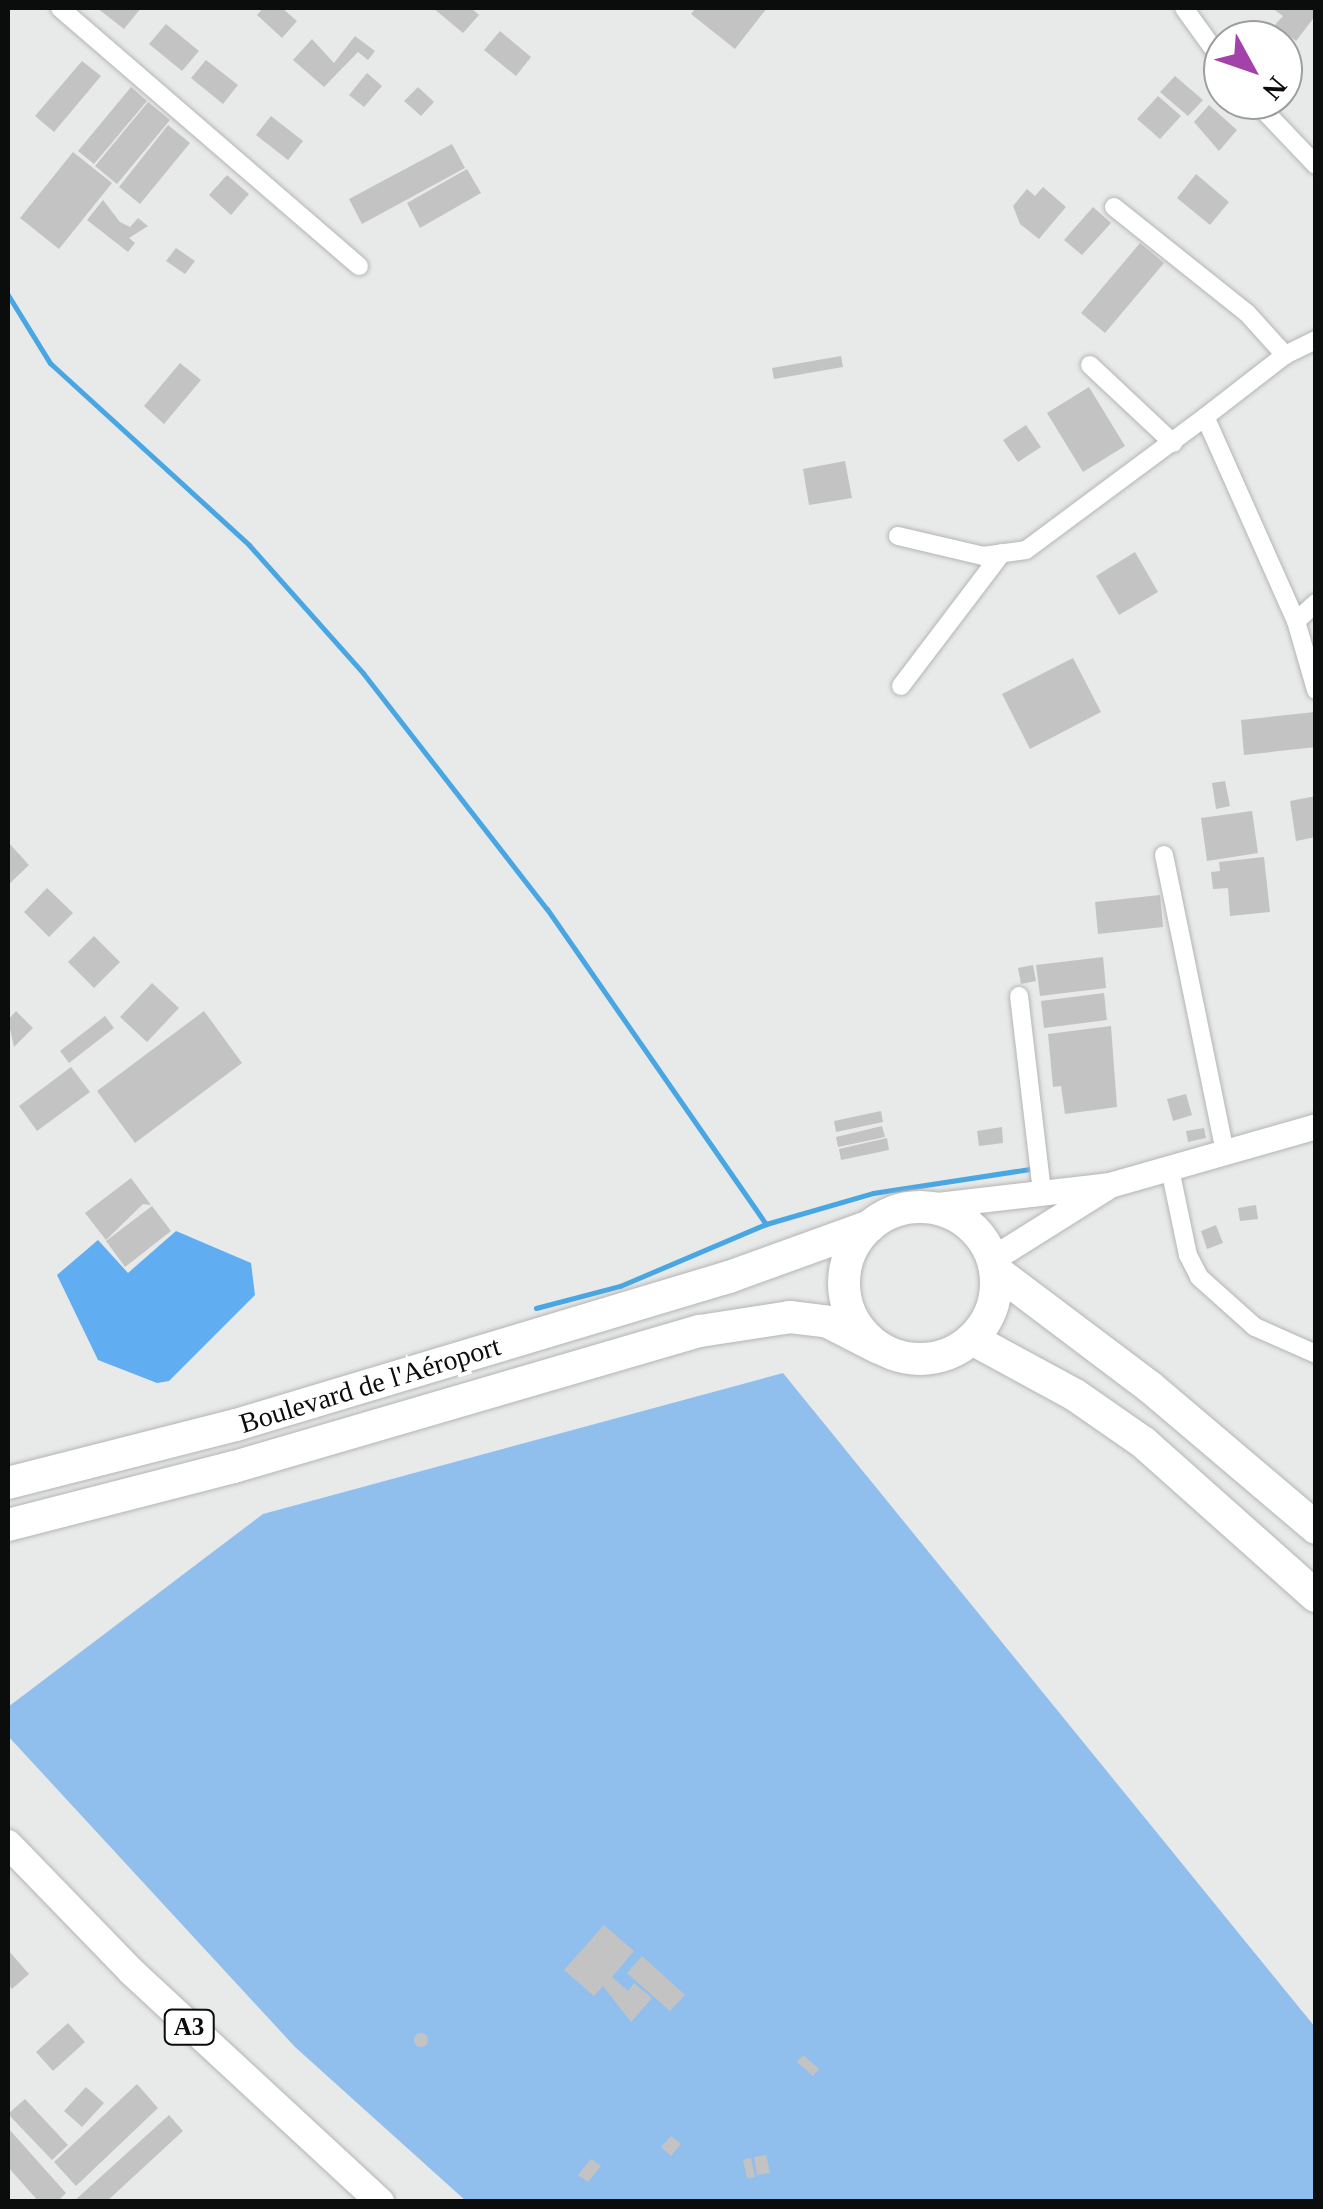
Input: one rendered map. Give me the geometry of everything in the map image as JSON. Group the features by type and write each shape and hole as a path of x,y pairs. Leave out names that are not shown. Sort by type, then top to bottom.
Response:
{"highway":[{"path":"994,1265 996,1296 972,1339 927,1359 879,1348 849,1312 844,1289 850,1255 870,1226 887,1214 928,1206 973,1227 994,1265 1150,1387 1316,1528"},
{"name":"Boulevard de l'Aéroport","path":"8,1483 236,1426 729,1277 870,1226"},
{"name":"Boulevard de l'Aéroport","path":"8,1525 234,1468 700,1331 790,1317 828,1322 879,1348"},
{"path":"972,1339 1075,1394 1144,1443 1316,1596"}],"main road":[{"name":"A3","path":"8,1844 132,1972 380,2202"}],"street":[{"path":"60,8 359,266"},
{"path":"1184,8 1203,34"},
{"path":"1273,120 1316,166"},
{"path":"1114,207 1248,313 1284,354"},
{"path":"898,536 941,550 1026,550 1058,532 1284,354 1316,340"},
{"path":"1090,365 1173,443"},
{"path":"1205,417 1296,621 1316,690"},
{"path":"901,686 1002,553"},
{"path":"1296,621 1316,603"},
{"path":"1164,855 1225,1153"},
{"path":"1018,996 1042,1193"},
{"path":"928,1206 1109,1185 1316,1126"},
{"path":"1170,1169 1188,1255 1199,1276 1254,1327 1316,1354"},
{"path":"994,1265 1109,1185"}],"shaded area":[{"path":"176,1231 251,1263 255,1295 169,1381 157,1383 98,1360 57,1275 98,1240 128,1273"},
{"path":"783,1373 1315,2027 1315,2201 466,2201 295,2047 8,1736 8,1707 263,1514"}],"building":[{"path":"97,8 141,8 124,29"},
{"path":"263,8 282,8 297,21 282,38 257,15"},
{"path":"433,8 471,8 479,15 463,33"},
{"path":"696,8 767,8 735,49 691,14"},
{"path":"1272,8 1316,8 1316,15 1303,32 1303,20 1279,20 1283,16"},
{"path":"166,24 199,51 182,71 149,44"},
{"path":"500,31 531,57 516,76 484,50"},
{"path":"355,36 375,51 368,60 358,52 324,87 293,60 312,39 334,63"},
{"path":"206,60 238,85 223,104 191,78"},
{"path":"82,61 101,76 54,132 35,116"},
{"path":"367,73 382,86 364,107 349,95"},
{"path":"1175,76 1203,100 1188,116 1160,92"},
{"path":"131,87 147,101 94,164 78,151"},
{"path":"418,87 434,102 421,116 404,101"},
{"path":"1158,96 1181,116 1160,139 1137,119"},
{"path":"148,102 170,120 117,184 95,166"},
{"path":"1203,112 1203,120 1226,120 1237,130 1219,151 1194,122"},
{"path":"271,116 303,141 288,160 256,135"},
{"path":"168,125 190,143 140,204 119,187"},
{"path":"452,144 465,168 362,224 349,199"},
{"path":"73,152 112,183 59,249 20,218"},
{"path":"467,169 481,193 420,228 407,203"},
{"path":"1196,174 1229,202 1210,225 1177,198"},
{"path":"227,175 249,194 231,215 209,195"},
{"path":"1043,187 1066,207 1039,239 1020,224 1013,206 1027,189 1035,196"},
{"path":"103,200 120,222 130,227 138,218 148,226 129,238 135,243 128,252 87,220"},
{"path":"1093,207 1111,223 1082,255 1064,240"},
{"path":"1140,243 1164,263 1105,333 1081,313"},
{"path":"176,248 195,261 185,274 166,261"},
{"path":"841,356 843,367 774,379 772,368"},
{"path":"180,363 201,380 164,424 144,406"},
{"path":"1089,387 1125,446 1083,472 1047,413"},
{"path":"1026,425 1041,447 1018,462 1003,440"},
{"path":"845,461 852,498 809,505 803,469"},
{"path":"1135,552 1158,592 1119,615 1096,576"},
{"path":"1073,658 1101,712 1030,749 1002,694"},
{"path":"1315,712 1316,747 1244,755 1241,720"},
{"path":"1225,781 1230,806 1216,809 1212,783"},
{"path":"1316,796 1316,837 1296,841 1290,801"},
{"path":"1252,811 1258,853 1207,861 1201,818"},
{"path":"8,842 29,865 8,885"},
{"path":"1264,857 1270,912 1230,916 1228,888 1213,889 1211,872 1220,871 1219,862"},
{"path":"47,888 73,913 49,937 24,912"},
{"path":"1160,895 1163,927 1098,934 1095,902"},
{"path":"94,936 120,962 94,988 68,962"},
{"path":"1103,957 1106,988 1040,996 1036,965"},
{"path":"1033,965 1036,981 1021,984 1018,968"},
{"path":"152,983 179,1008 147,1042 120,1017"},
{"path":"1104,993 1107,1020 1044,1028 1041,1001"},
{"path":"16,1011 33,1028 14,1047 8,1020"},
{"path":"204,1011 242,1063 135,1143 97,1091"},
{"path":"105,1016 114,1028 69,1063 60,1051"},
{"path":"1111,1026 1117,1107 1065,1114 1061,1086 1053,1087 1048,1034"},
{"path":"71,1067 90,1092 37,1131 19,1106"},
{"path":"1186,1094 1192,1115 1173,1121 1167,1099"},
{"path":"881,1111 883,1122 836,1132 834,1121"},
{"path":"882,1126 885,1137 838,1147 836,1137"},
{"path":"1002,1127 1003,1143 979,1146 977,1131"},
{"path":"1204,1128 1206,1138 1188,1142 1186,1131"},
{"path":"887,1138 889,1150 841,1160 839,1149"},
{"path":"131,1178 151,1205 143,1204 106,1240 85,1213"},
{"path":"1256,1205 1258,1219 1240,1221 1238,1208"},
{"path":"152,1206 171,1231 125,1267 106,1241"},
{"path":"1216,1225 1223,1243 1207,1249 1201,1231"},
{"path":"604,1925 634,1951 612,1977 628,1991 634,1983 652,1998 631,2022 603,1986 594,1996 564,1970"},
{"path":"8,1950 29,1974 12,1989 8,1984"},
{"path":"642,1956 685,1995 670,2011 627,1973"},
{"path":"68,2023 85,2042 53,2071 36,2052"},
{"path":"421,2033 428,2040 421,2047 414,2040"},
{"path":"803,2055 819,2069 813,2076 797,2062"},
{"path":"137,2084 158,2108 76,2186 54,2162"},
{"path":"86,2087 104,2103 82,2127 64,2111"},
{"path":"25,2099 68,2145 52,2160 8,2114"},
{"path":"169,2115 183,2131 106,2202 73,2202"},
{"path":"8,2128 66,2193 57,2202 39,2202 8,2167"},
{"path":"671,2136 681,2144 671,2156 661,2147"},
{"path":"766,2155 770,2173 757,2175 754,2157"},
{"path":"751,2158 755,2177 747,2178 743,2160"},
{"path":"591,2159 601,2166 588,2182 578,2175"}],"waterway":[{"path":"8,295 50,363 249,545 363,673 547,909 766,1224"},
{"path":"536,1308 620,1286 766,1224 873,1193 1036,1168"}]}
